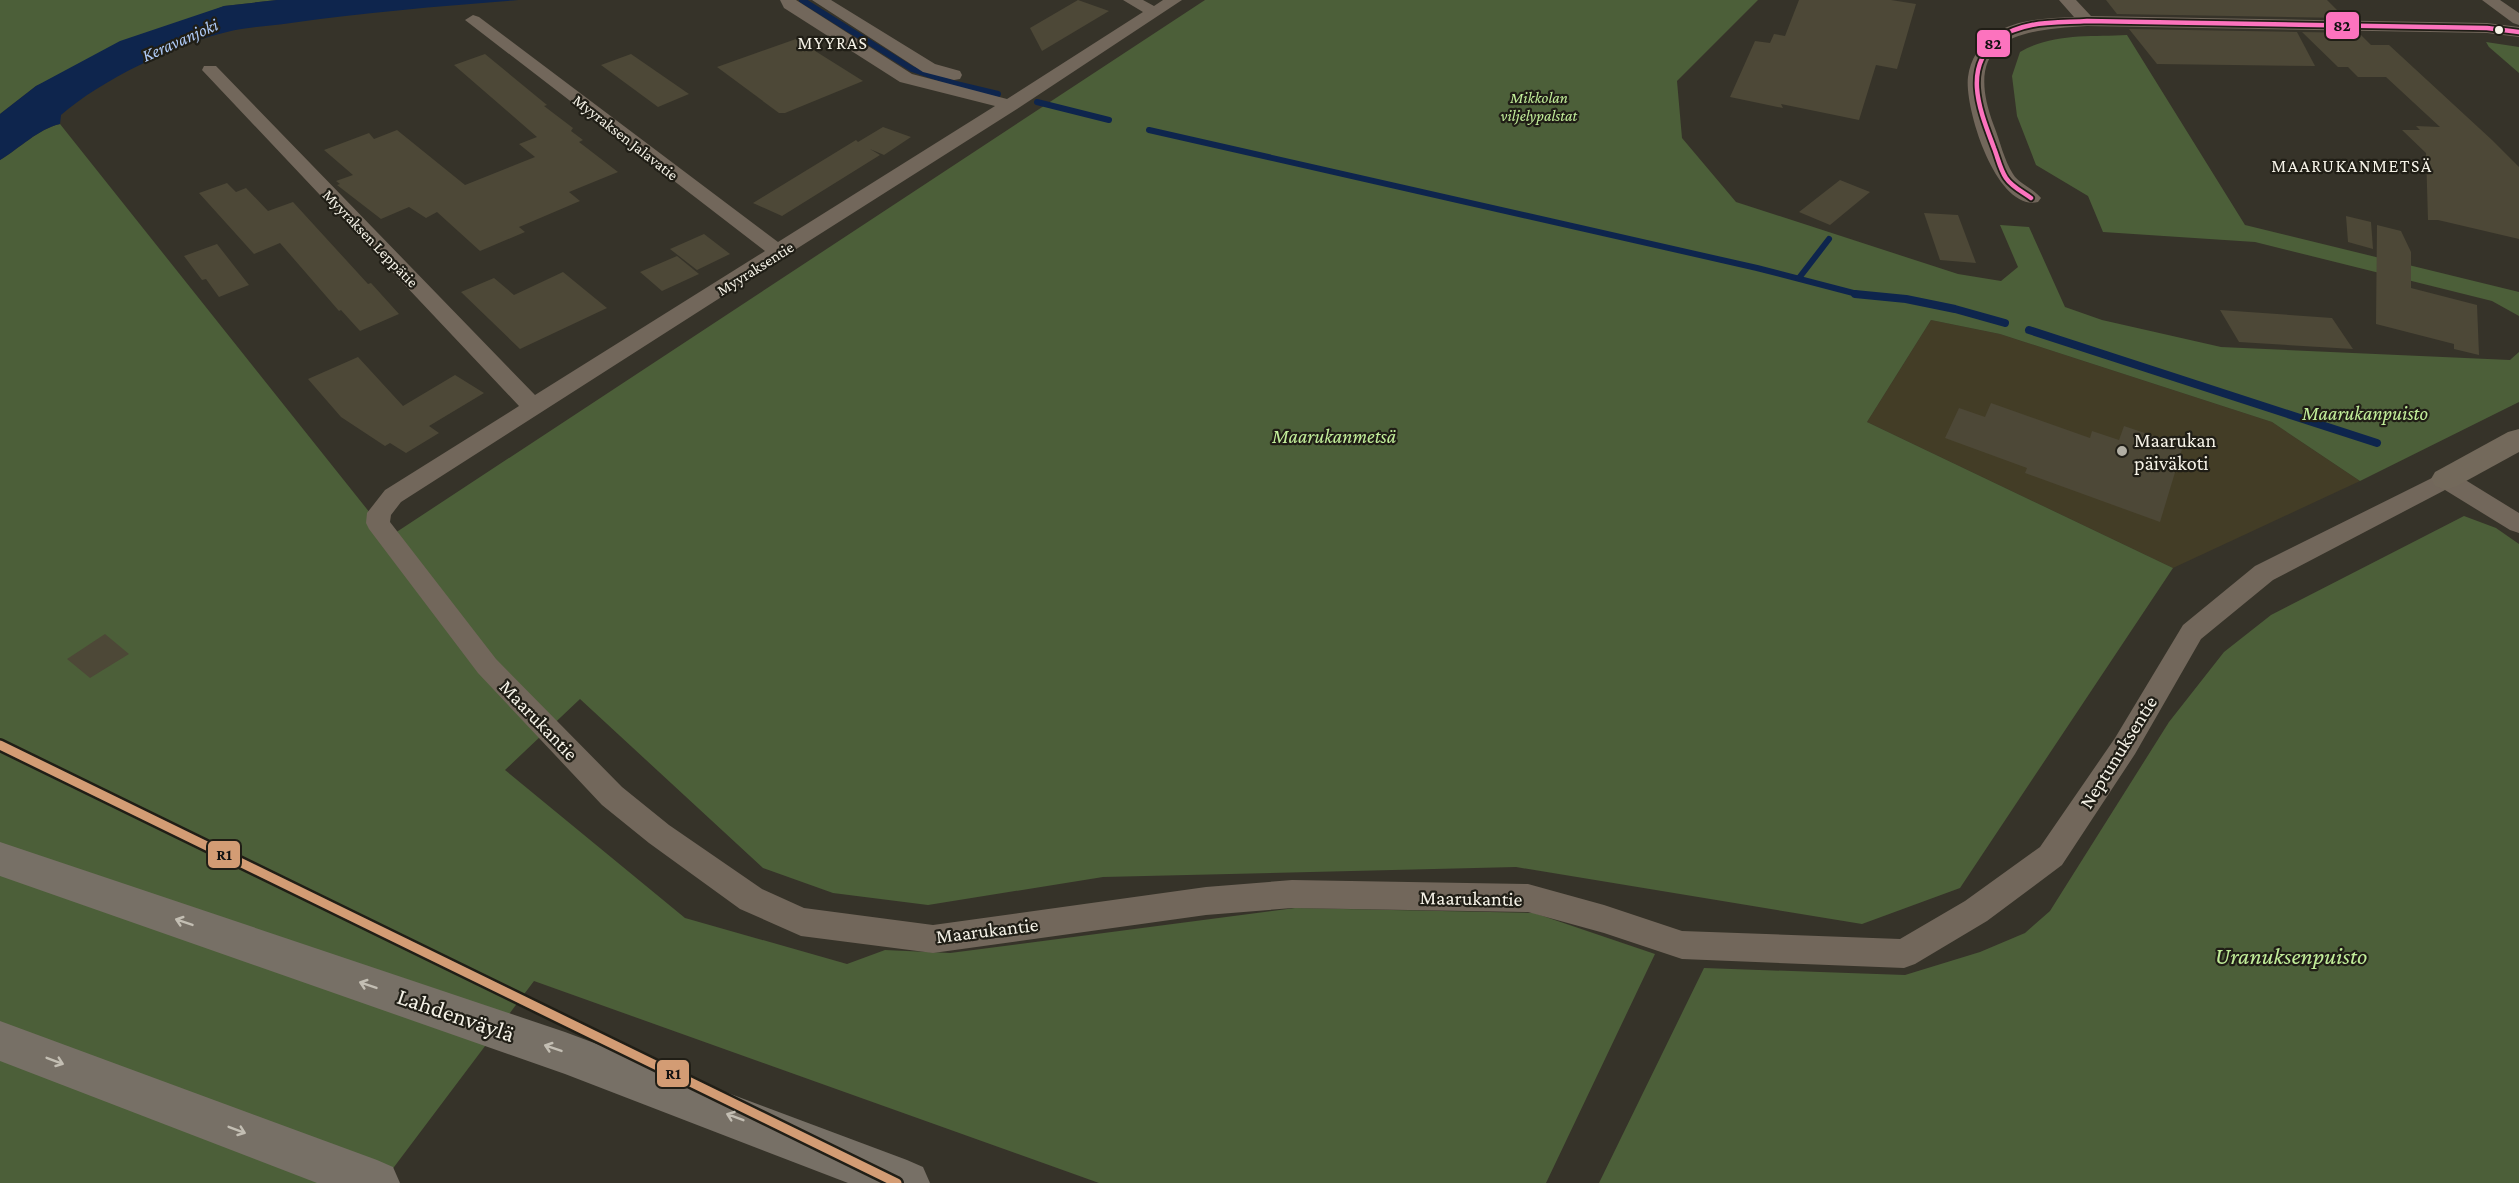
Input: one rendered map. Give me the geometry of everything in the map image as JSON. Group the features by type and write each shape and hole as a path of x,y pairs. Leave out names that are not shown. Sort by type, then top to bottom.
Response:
{"highway":[{"name":"Lahdenväylä","path":"0,859 565,1053 908,1183"},
{"path":"0,1041 377,1183"}],"street":[{"path":"788,0 790,5 906,78 1019,100"},
{"path":"820,0 929,68 1019,100"},
{"path":"1131,0 1155,12"},
{"name":"Myyraksentie","path":"400,552 378,523 379,513 393,496 780,253 1174,0"},
{"path":"2067,0 2087,21"},
{"path":"2490,0 2519,20"},
{"name":"Myyraksen Jalavatie","path":"473,20 780,253"},
{"path":"2031,198 2006,178 1980,115 1976,93 1977,70 1989,48 2000,38 2016,30 2037,25 2087,21 2487,28 2519,32"},
{"name":"Myyraksen Leppätie","path":"210,70 533,407"},
{"name":"Neptunuksentie","path":"1682,945 1904,954 1976,911 2051,856 2125,746 2192,632 2264,573 2519,439"},
{"path":"2446,479 2519,524"},
{"name":"Maarukantie","path":"400,552 487,666 612,796 659,834 751,899 801,922 933,939 1206,901 1292,894 1528,898 1605,919 1682,945"}],"shaded area":[{"name":"Maarukan päiväkoti","path":"1931,320 2000,334 2272,422 2360,481 2173,568 1867,422"}],"green space":[{"path":"0,0 277,0 224,6 36,86 0,114"},
{"name":"Maarukanmetsä","path":"1205,0 1758,0 1677,81 1682,138 1736,202 1958,274 2001,281 2018,267 2000,225 2029,227 2065,307 2102,320 2221,347 2510,360 2519,352 2519,402 2360,481 2272,422 2000,334 1931,320 1867,422 2173,568 1960,888 1862,924 1516,867 1103,877 928,905 833,893 763,868 580,699 505,770 685,918 847,964 885,950 950,953 1295,908 1534,913 1655,954 1546,1183 1099,1183 534,981 382,1183 0,1183 0,160 37,134 60,124 378,523 395,533"},
{"path":"2127,35 2245,225 2519,292 2519,316 2492,301 2255,242 2103,232 2088,196 2036,165 2017,116 2012,76 2020,52 2032,46 2072,37"},
{"path":"2486,42 2519,47 2519,73 2489,47"},
{"name":"Uranuksenpuisto","path":"2464,516 2496,528 2519,544 2519,1183 1599,1183 1704,968 1905,975 1980,952 2025,933 2050,911 2169,722 2224,652 2271,615"}],"water":[{"name":"Keravanjoki","path":"277,0 518,0 347,16 243,29 207,38 163,54 97,89 61,115 60,124 37,134 0,160 0,114 36,86 120,41 224,6"}],"building":[{"path":"1078,0 1109,11 1042,51 1030,28"},
{"path":"1799,0 1891,0 1916,4 1897,69 1876,65 1859,120 1781,104 1783,108 1730,97 1755,41 1770,43 1774,34 1785,36"},
{"path":"2106,0 2327,0 2345,18 2117,14"},
{"path":"2129,29 2297,32 2315,66 2157,64"},
{"path":"2302,32 2359,33 2371,45 2389,45 2492,140 2519,167 2519,239 2438,220 2428,220 2426,153 2402,130 2420,130 2416,126 2440,127 2386,77 2358,77 2348,67 2338,67"},
{"path":"796,39 863,81 785,113 779,113 717,67"},
{"path":"485,54 547,105 544,106 573,128 571,131 583,140 579,142 618,172 569,192 580,201 519,227 525,232 480,251 437,212 426,218 409,207 381,219 337,185 340,184 336,181 353,175 324,150 369,133 374,139 397,130 465,185 535,157 519,144 537,137 454,65"},
{"path":"631,54 689,94 658,107 601,65"},
{"path":"883,127 911,137 884,155 870,149 880,155 782,216 753,203 856,140 858,142"},
{"path":"1840,180 1870,192 1830,225 1799,212"},
{"path":"227,183 236,192 246,188 268,211 293,202 368,284 371,283 399,314 360,331 341,310 339,311 280,243 254,254 199,193"},
{"path":"1924,213 1958,215 1976,263 1940,260"},
{"path":"2346,216 2371,222 2373,249 2348,242"},
{"path":"2377,225 2401,231 2411,252 2411,288 2477,305 2479,355 2454,349 2454,344 2376,324"},
{"path":"704,234 730,254 697,270 670,249"},
{"path":"217,244 249,285 219,297 206,279 202,280 184,256"},
{"path":"677,256 699,274 662,291 640,272"},
{"path":"563,272 607,308 520,349 461,292 494,278 514,295"},
{"path":"2220,310 2332,318 2353,349 2239,342"},
{"path":"358,357 403,406 455,375 484,393 429,426 439,433 406,453 390,443 385,446 341,417 308,379"},
{"path":"1991,403 2090,438 2092,431 2119,440 2124,426 2183,446 2160,522 2025,473 2027,468 1945,438 1959,408 1985,417"},
{"path":"105,634 129,654 90,678 67,659"}],"waterway":[{"path":"802,0 912,69 956,84 998,94"},
{"path":"1037,102 1109,120"},
{"path":"1149,130 1757,268 1858,294"},
{"path":"1799,278 1829,239"},
{"path":"1858,294 1906,299 1955,309 2005,323"},
{"path":"2029,330 2377,443"}],"transit line":[{"name":"82","path":"2031,198 2011,184 2002,171 1983,120 1976,91 1980,63 1987,50 1998,39 2018,29 2041,24 2087,21 2487,28 2519,32"},
{"name":"R1","path":"0,745 897,1183"}],"place":[{"name":"Maarukan päiväkoti","path":"2122,451"}],"district":[{"name":"MYYRAS","path":"833,43"},
{"name":"MAARUKANMETSÄ","path":"2352,166"}],"park label":[{"name":"Mikkolan viljelypalstat","path":"1539,106"},
{"name":"Maarukanpuisto","path":"2365,413"}]}
